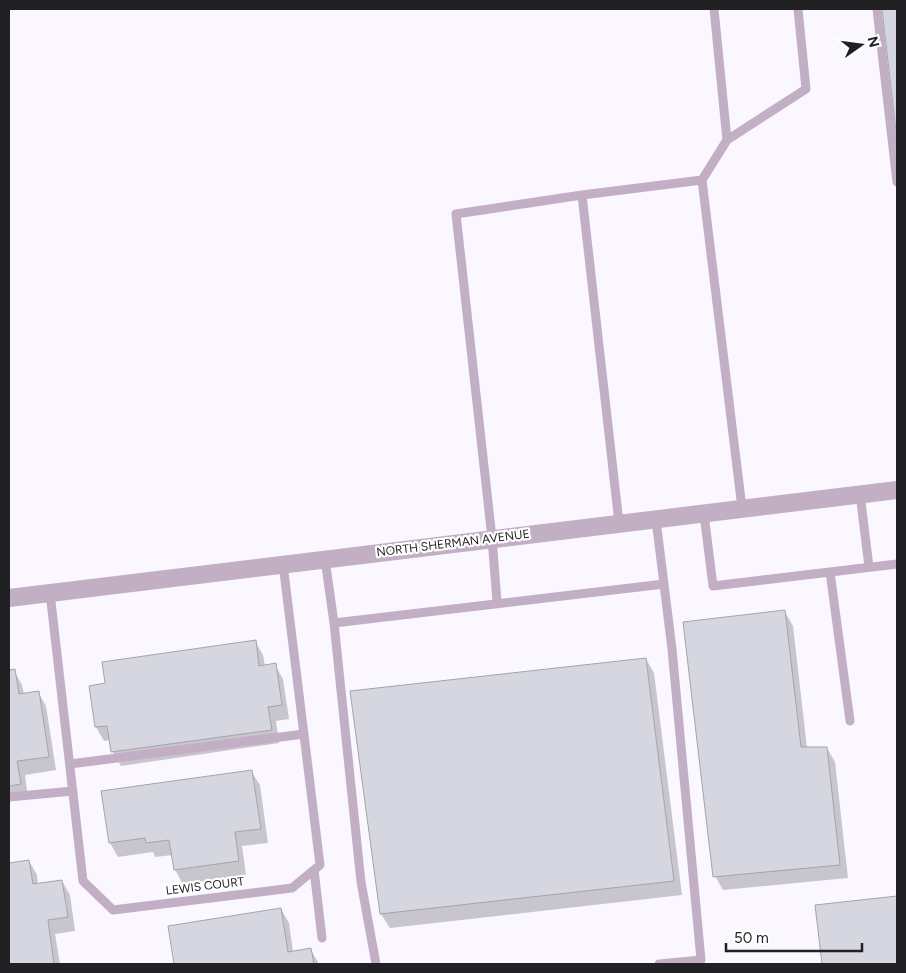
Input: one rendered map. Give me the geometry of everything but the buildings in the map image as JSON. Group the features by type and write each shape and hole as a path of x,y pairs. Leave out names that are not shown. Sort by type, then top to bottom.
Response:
{"street":[{"name":"NORTH SHERMAN AVENUE","path":"9,598 897,490"}],"lane":[{"path":"714,9 728,140"},
{"path":"742,508 702,180 728,140 806,89 798,9"},
{"path":"877,9 897,182"},
{"path":"497,602 492,538 456,214 582,195 702,180"},
{"path":"582,195 619,524"},
{"path":"860,494 868,567"},
{"path":"704,514 714,586 897,564"},
{"path":"656,520 672,649 701,960 659,964"},
{"path":"325,559 334,623 361,882 376,964"},
{"path":"283,564 320,865 314,870 322,938"},
{"path":"830,572 850,721"},
{"path":"334,623 497,602 664,584"},
{"name":"LEWIS COURT","path":"50,593 83,881 113,910 292,888 314,870"},
{"path":"70,764 304,734"},
{"path":"9,797 73,791"}]}
